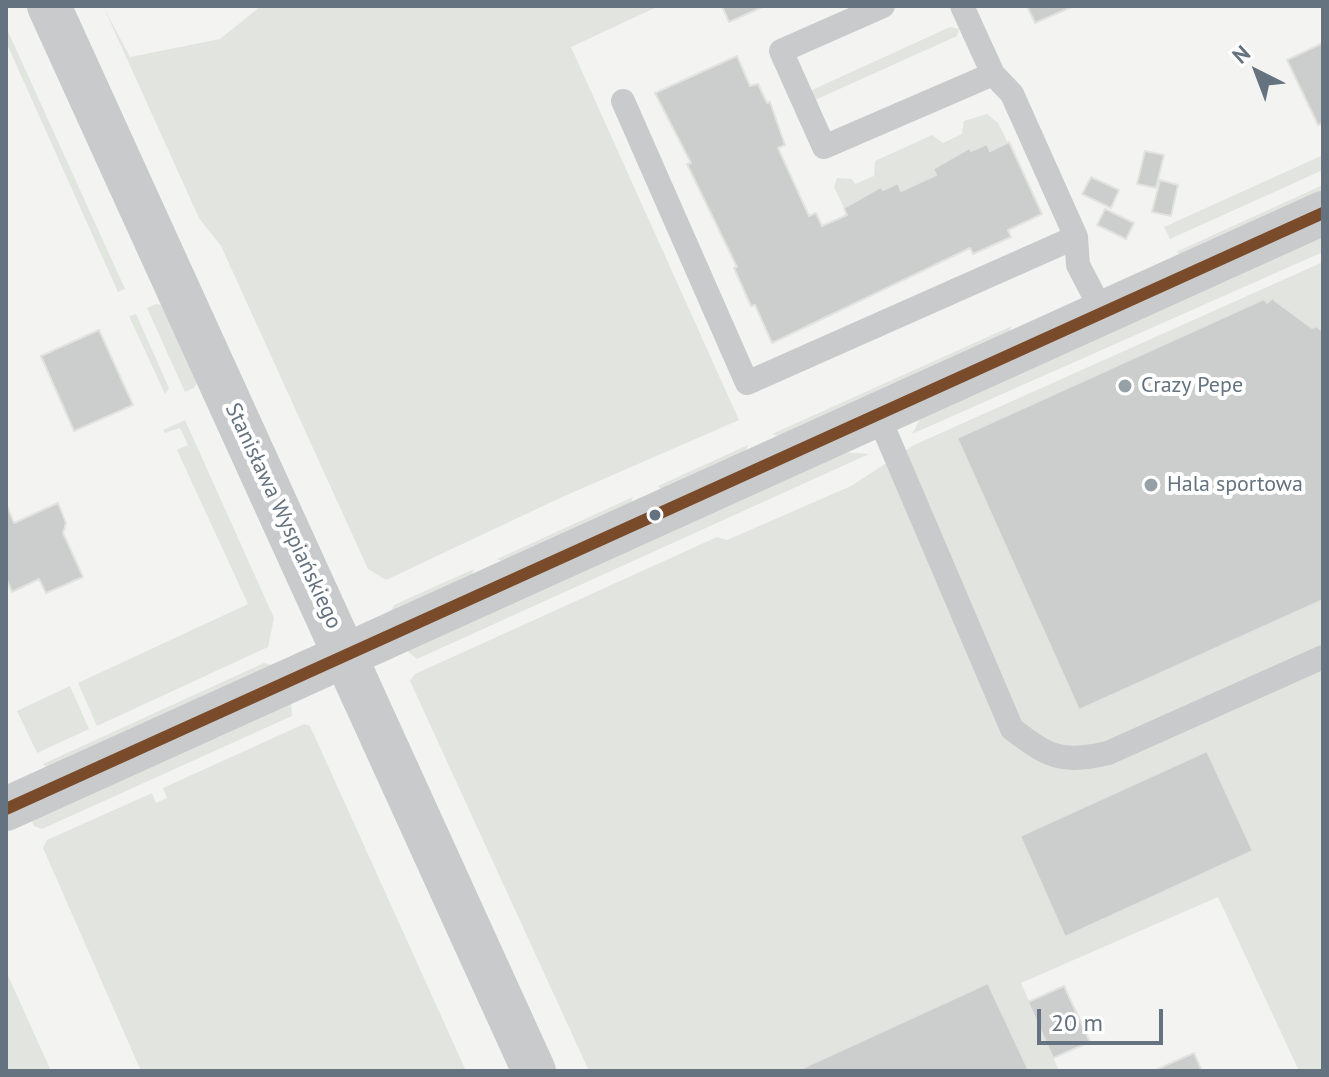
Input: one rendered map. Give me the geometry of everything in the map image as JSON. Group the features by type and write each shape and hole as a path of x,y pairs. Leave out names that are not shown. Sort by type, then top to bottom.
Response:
{"street":[{"name":"Stanisława Wyspiańskiego","path":"49,6 534,1071"},
{"path":"6,809 1323,213"}],"lane":[{"path":"883,6 781,51 824,147 993,74"},
{"path":"962,6 993,74 1012,94 1076,237 1078,265 1103,313"},
{"path":"623,101 747,383 1076,237"},
{"path":"878,415 1012,729 1047,755 1077,760 1108,753 1323,657"}],"shaded area":[{"path":"103,6 130,57 220,39 261,6 659,6 571,47 739,420 560,498 386,580 368,569 221,246 199,218"},
{"path":"6,27 125,289 118,292 6,42"},
{"path":"950,27 959,29 957,36 815,100 812,90"},
{"path":"987,114 998,123 1008,143 990,151 987,144 971,151 969,148 933,168 936,175 901,191 898,183 883,190 881,187 844,208 834,187 837,178 852,179 855,184 874,176 875,161 932,135 943,143 962,134 964,121"},
{"path":"1323,155 1323,170 1170,239 1164,227"},
{"path":"1323,185 1323,192 1182,255 1176,252"},
{"path":"1323,234 1323,252 912,434 920,419"},
{"path":"1323,262 1323,1071 1299,1071 1218,897 1021,983 1059,1071 589,1071 410,681 415,674 717,537 727,540 851,486 914,445"},
{"path":"161,305 199,380 194,388 185,392 147,308"},
{"path":"136,314 169,388 165,394 129,316"},
{"path":"1012,326 1008,335 780,437 772,434"},
{"path":"185,420 274,618 268,647 97,726 78,683 248,604 177,450 188,445 180,428 165,433 163,430"},
{"path":"748,445 745,453 661,489 658,486"},
{"path":"843,452 869,454 417,659 406,650"},
{"path":"633,497 630,506 504,562 497,559"},
{"path":"474,569 471,577 390,613 394,605"},
{"path":"264,663 276,666 49,769 43,764"},
{"path":"70,686 89,729 37,753 17,711"},
{"path":"291,701 292,716 42,829 34,826 31,819"},
{"path":"304,724 310,726 466,1071 141,1071 43,848 47,840 152,793 156,803 167,798 163,788"},
{"path":"6,971 51,1071 6,1071"}],"building":[{"path":"722,6 765,6 729,22"},
{"path":"1027,6 1074,6 1035,23"},
{"path":"1323,43 1323,123 1318,125 1287,60"},
{"path":"737,56 750,86 758,84 767,103 770,102 785,145 778,148 809,216 816,213 822,226 847,215 844,208 881,187 883,190 898,183 901,191 936,175 933,169 970,148 971,151 987,144 990,151 1009,142 1042,214 1008,230 1011,237 973,254 970,248 772,343 755,305 751,306 734,268 737,267 687,164 691,163 655,93"},
{"path":"1145,151 1164,155 1156,188 1137,184"},
{"path":"1091,177 1119,190 1111,208 1082,194"},
{"path":"1160,180 1178,185 1171,216 1152,212"},
{"path":"1105,209 1134,223 1126,239 1097,225"},
{"name":"Hala sportowa","path":"1275,296 1274,300 1312,328 1317,326 1323,332 1323,600 1079,710 957,438 1264,299 1267,303"},
{"path":"99,330 133,405 74,431 41,356"},
{"path":"6,503 14,523 58,503 66,523 63,533 83,577 46,593 39,579 12,592 6,578"},
{"path":"1207,751 1253,851 1065,937 1020,836"},
{"path":"988,983 1029,1071 796,1071"},
{"path":"1064,986 1090,1042 1053,1058 1028,1002"},
{"path":"1194,1053 1202,1071 1153,1071"}],"transit line":[{"path":"6,809 1323,213"}],"place":[{"name":"Crazy Pepe","path":"1125,386"},
{"name":"Hala sportowa","path":"1151,485"}]}
